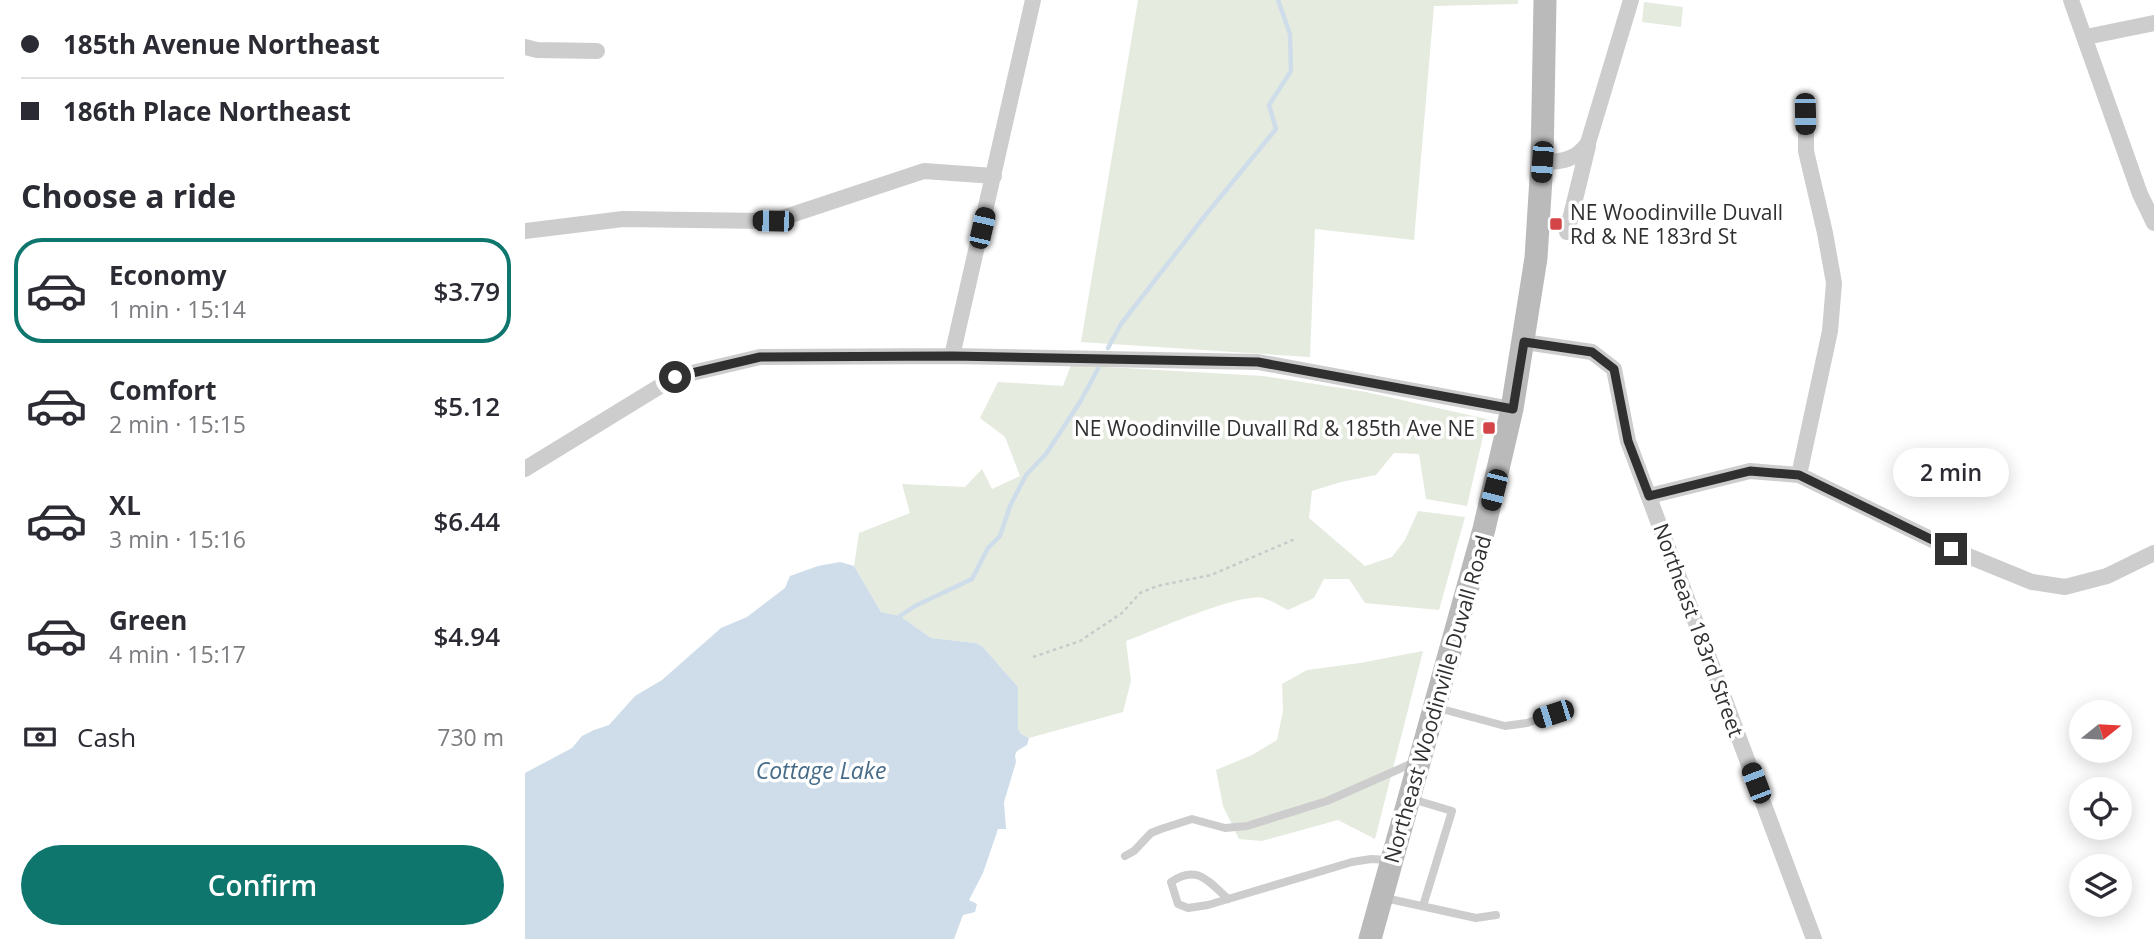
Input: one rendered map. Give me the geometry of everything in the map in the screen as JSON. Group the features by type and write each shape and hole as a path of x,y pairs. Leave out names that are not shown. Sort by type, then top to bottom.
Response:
{"main road":[{"name":"Northeast Woodinville Duvall Road","path":"1370,939 1484,528 1513,409 1536,258 1542,162 1545,0"}],"street":[{"path":"952,356 1033,0"},
{"path":"1567,232 1588,143 1631,0"},
{"path":"2071,0 2140,194 2154,223"},
{"path":"2086,37 2154,23"},
{"path":"525,47 537,50 597,51"},
{"path":"1799,475 1830,331 1834,282 1806,151 1805,114"},
{"path":"1542,162 1565,161 1576,156 1588,143"},
{"path":"525,231 623,219 773,221 924,171 994,176"},
{"name":"Northeast 183rd Street","path":"1524,342 1592,352 1614,369 1628,441 1814,939"},
{"path":"525,468 675,377 760,357 952,356 1258,362 1513,409"},
{"path":"1649,496 1750,471 1799,475 1951,549 2032,582 2065,587 2107,576 2154,553"}],"lane":[{"path":"1435,707 1505,726 1553,714"},
{"path":"1125,856 1134,851 1151,833 1161,829 1192,819 1225,828 1247,826 1327,801 1421,759"},
{"path":"1410,798 1452,811 1423,906"},
{"path":"1228,899 1199,874 1183,873 1171,882 1178,904 1188,908 1228,899 1352,863 1371,859 1392,860"},
{"path":"1382,897 1476,918 1496,915"}],"path":[{"path":"1033,657 1080,641 1122,613 1140,593 1157,586 1211,575 1295,540"}],"shaded area":[{"path":"1138,0 1518,0 1518,4 1434,6 1414,240 1315,229 1310,357 1081,342"},
{"path":"1644,2 1683,7 1681,27 1642,22"},
{"path":"1071,365 1263,376 1366,392 1487,419 1467,506 1426,499 1419,454 1394,453 1376,475 1312,491 1309,518 1365,566 1392,557 1405,540 1418,511 1465,517 1439,610 1365,603 1349,579 1324,579 1314,598 1288,610 1263,598 1235,601 1126,641 1131,681 1123,712 1029,738 1021,734 1018,729 1018,687 982,646 931,638 900,616 881,612 854,566 859,533 910,513 902,484 965,487 982,469 992,489 1020,476 1005,437 980,418 998,382 1063,386"},
{"path":"1423,651 1375,839 1338,820 1262,841 1239,839 1223,806 1216,770 1252,755 1277,740 1283,711 1282,684 1307,670"}],"water":[{"name":"Cottage Lake","path":"840,562 854,566 881,612 900,616 931,638 982,646 1018,687 1018,729 1029,738 1027,745 1015,755 1016,762 1004,802 1006,829 998,829 983,873 969,900 977,904 975,912 963,915 954,939 525,939 525,773 572,748 582,736 609,725 635,696 662,680 721,628 747,617 785,588 790,576"}],"waterway":[{"path":"1108,348 1121,324 1276,129 1269,105 1291,71 1290,34 1278,0"},
{"path":"900,616 972,579 988,548 1000,536 1010,506 1026,475 1046,454 1098,369"}],"place":[{"name":"NE Woodinville Duvall Rd & NE 183rd St","path":"1556,224"},
{"name":"NE Woodinville Duvall Rd & 185th Ave NE","path":"1489,428"}],"route":[{"path":"675,377 760,357 952,356 1258,362 1513,409 1524,342 1592,352 1614,369 1628,441 1649,496 1750,471 1799,475 1951,549"}]}
